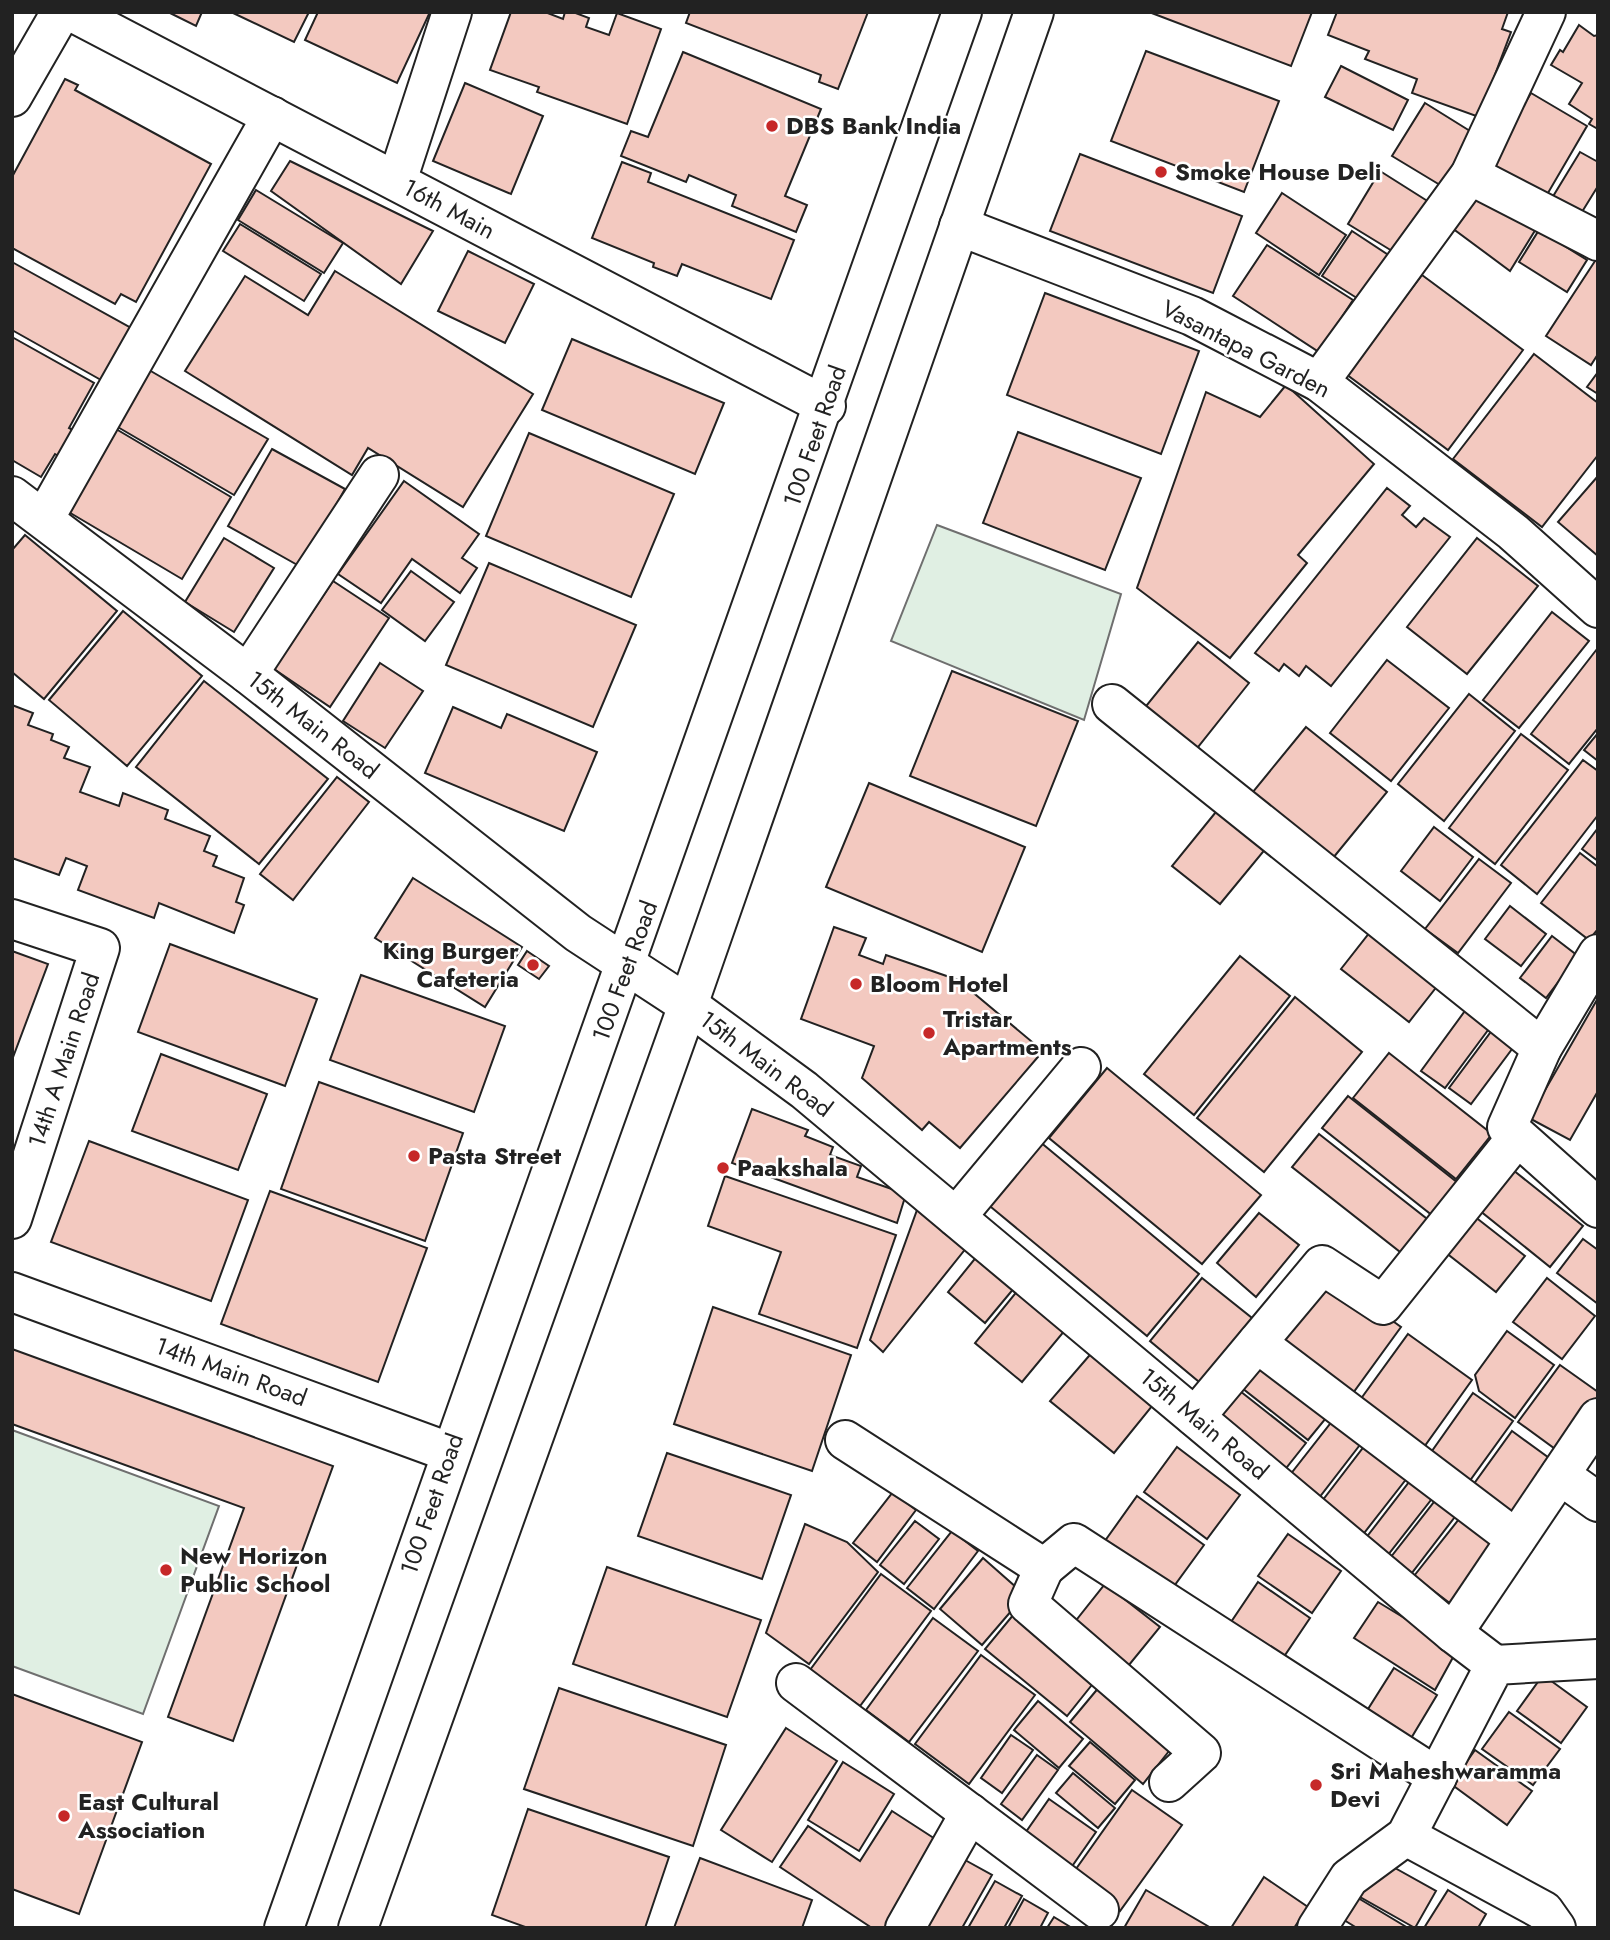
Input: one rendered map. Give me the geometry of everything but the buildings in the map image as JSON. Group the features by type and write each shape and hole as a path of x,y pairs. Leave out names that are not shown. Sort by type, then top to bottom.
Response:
{"street":[{"path":"12,97 61,12"},
{"name":"16th Main","path":"72,12 826,406"},
{"path":"397,181 452,12"},
{"name":"100 Feet Road","path":"284,1928 449,1452 628,963 826,406 962,12"},
{"path":"358,1928 688,1004 1034,12"},
{"path":"1319,382 1470,175 1546,12"},
{"path":"44,519 272,116"},
{"path":"1470,175 1598,241"},
{"name":"Vasantapa Garden","path":"959,226 1192,316 1319,382 1513,532 1598,608"},
{"path":"248,674 379,475"},
{"name":"15th Main Road","path":"12,496 248,674 578,933 688,1004 804,1090 1453,1633 1495,1665"},
{"path":"1112,704 1542,1048"},
{"name":"14th A Main Road","path":"12,919 100,948 12,1219"},
{"path":"1598,954 1542,1048 1507,1127 1598,1208"},
{"path":"956,1217 1081,1067"},
{"path":"1195,1417 1322,1265 1383,1305 1517,1137"},
{"name":"14th Main Road","path":"12,1292 449,1452"},
{"path":"1258,1343 1516,1539"},
{"path":"1453,1633 1598,1418"},
{"path":"845,1440 1044,1568"},
{"path":"1560,1475 1598,1502"},
{"path":"1169,1782 1200,1753 1028,1604 1044,1568 1074,1543 1437,1777"},
{"path":"1317,1928 1349,1878 1406,1836 1495,1665 1598,1659"},
{"path":"796,1683 1099,1910"},
{"path":"905,1928 970,1813"},
{"path":"1406,1836 1544,1911 1556,1928"}],"green space":[{"path":"937,525 1121,594 1084,720 891,641"},
{"path":"12,1430 219,1506 143,1714 12,1666"}],"place":[{"name":"DBS Bank India","path":"772,126"},
{"name":"Smoke House Deli","path":"1161,172"},
{"name":"King Burger Cafeteria","path":"533,965"},
{"name":"Bloom Hotel","path":"856,984"},
{"name":"Tristar Apartments","path":"929,1033"},
{"name":"Pasta Street","path":"414,1156"},
{"name":"Paakshala","path":"723,1168"},
{"name":"New Horizon Public School","path":"166,1570"},
{"name":"Sri Maheshwaramma Devi","path":"1316,1785"},
{"name":"East Cultural Association","path":"64,1816"}]}
